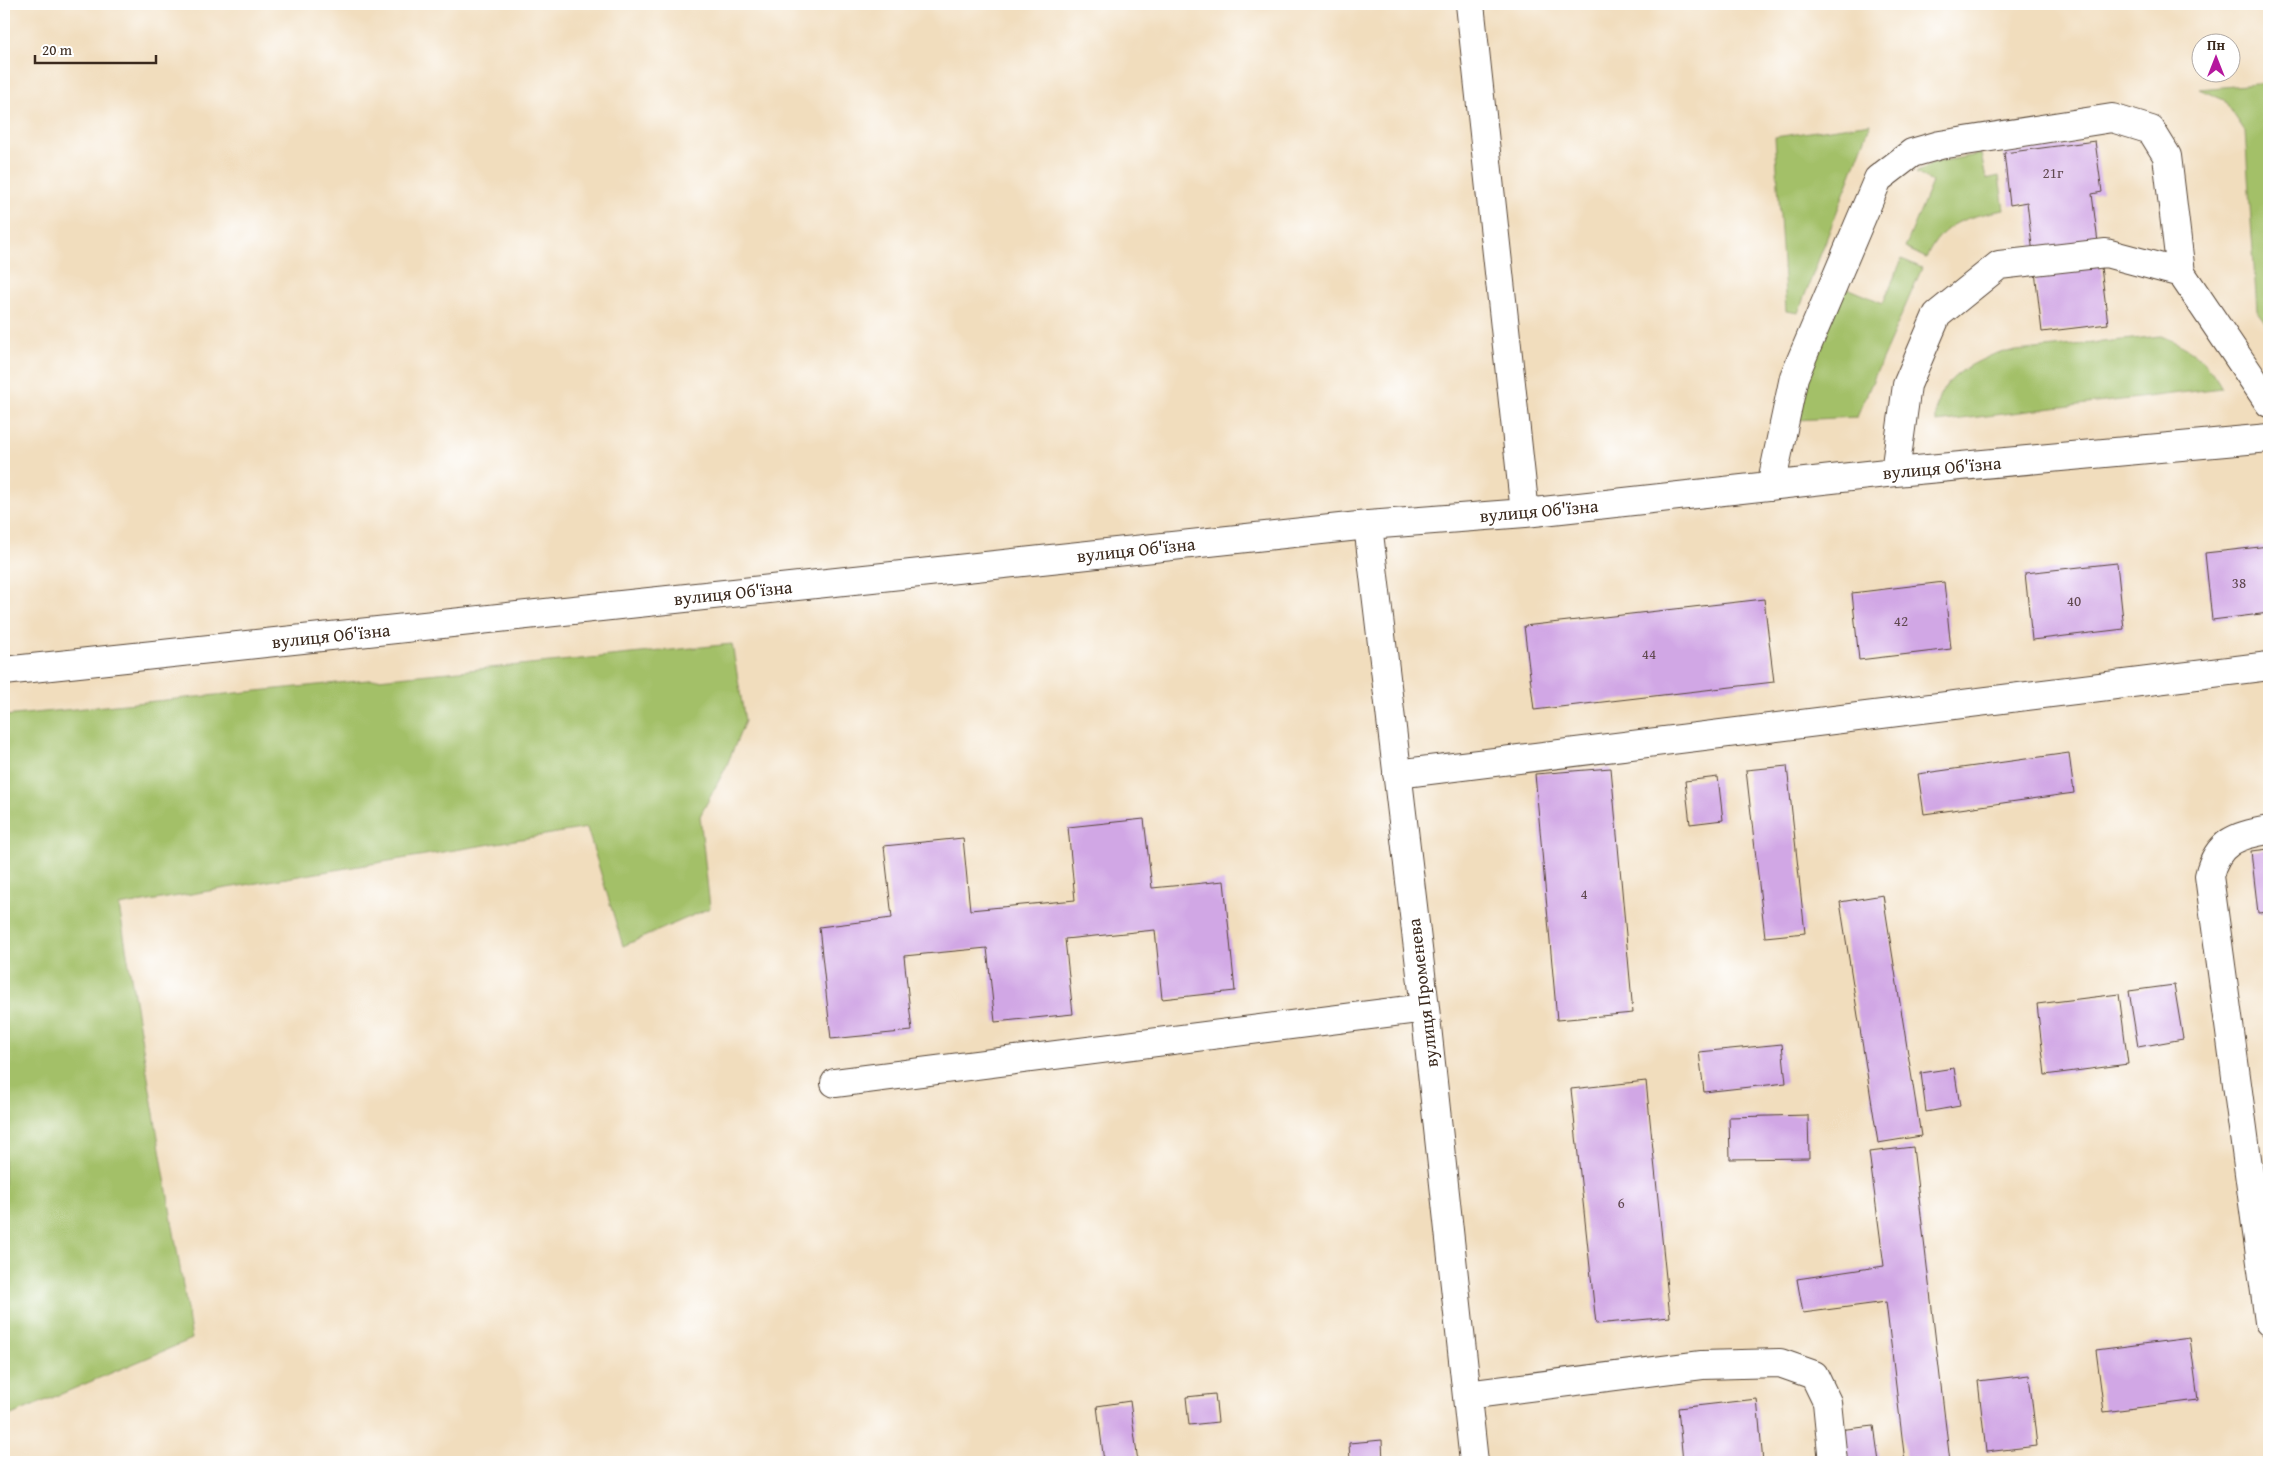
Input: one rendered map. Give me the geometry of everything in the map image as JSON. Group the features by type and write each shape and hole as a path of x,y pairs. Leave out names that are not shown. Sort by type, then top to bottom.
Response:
{"street":[{"path":"1470,4 1525,514"},
{"path":"1770,486 1794,377 1878,179 1912,153 1940,145 2112,118 2151,130 2167,156 2181,274 2269,403"},
{"path":"1895,472 1907,385 1937,315 1999,265 2106,252 2181,274"},
{"name":"вулиця Об'їзна","path":"4,671 1368,525 1525,514 1895,472 2269,438"},
{"name":"вулиця Променева","path":"1368,525 1425,1008 1474,1462"},
{"path":"1397,774 2269,666"},
{"path":"2269,830 2256,832 2225,843 2213,860 2209,876 2269,1322"},
{"path":"835,1083 1425,1008"},
{"path":"1467,1395 1702,1365 1780,1363 1814,1376 1827,1402 1833,1462"}],"green space":[{"path":"2269,83 2269,327 2257,311 2245,131 2224,100 2199,89"},
{"path":"1871,123 1798,313 1786,311 1775,137"},
{"path":"1981,154 1986,179 1999,176 2004,210 1979,215 1948,228 1940,236 1926,258 1905,248 1932,182 1916,173 1932,163"},
{"path":"1902,259 1922,268 1857,417 1795,420 1794,405 1845,287 1883,303"},
{"path":"2161,336 2190,350 2210,369 2222,388 1936,422 1938,401 1949,382 1971,365 1997,353"},
{"path":"732,644 745,721 726,767 700,816 710,908 623,946 587,828 119,906 192,1339 4,1418 4,716"}],"building":[{"path":"2095,141 2102,192 2092,194 2108,324 2042,332 2027,202 2010,205 2004,153"},
{"path":"2269,546 2269,613 2212,620 2205,553"},
{"path":"2117,563 2124,629 2032,640 2025,573"},
{"path":"1944,582 1951,649 1859,660 1852,593"},
{"path":"1764,599 1774,682 1534,710 1524,626"},
{"path":"2069,753 2074,793 1924,814 1918,774"},
{"path":"1787,766 1805,933 1765,937 1746,770"},
{"path":"1611,768 1633,1013 1557,1020 1535,774"},
{"path":"1718,777 1723,820 1690,824 1685,781"},
{"path":"1144,819 1152,888 1224,881 1235,991 1162,999 1155,930 1065,939 1073,1014 995,1022 987,948 904,956 912,1031 831,1039 819,927 892,918 884,846 963,838 970,910 1075,900 1068,827"},
{"path":"2269,849 2269,912 2258,913 2251,851"},
{"path":"1883,895 1921,1136 1878,1143 1840,902"},
{"path":"2174,985 2183,1039 2138,1047 2129,991"},
{"path":"2119,994 2128,1064 2045,1075 2037,1004"},
{"path":"1782,1044 1786,1083 1704,1092 1699,1052"},
{"path":"1954,1068 1960,1106 1926,1112 1921,1073"},
{"path":"1646,1081 1670,1317 1596,1324 1571,1089"},
{"path":"1808,1115 1809,1158 1730,1159 1729,1117"},
{"path":"1913,1147 1950,1462 1905,1462 1886,1302 1803,1313 1797,1279 1884,1266 1869,1152"},
{"path":"2190,1338 2198,1400 2104,1412 2096,1350"},
{"path":"2029,1375 2037,1446 1986,1452 1978,1381"},
{"path":"1215,1394 1218,1422 1189,1425 1186,1397"},
{"path":"1757,1399 1763,1462 1683,1462 1678,1408"},
{"path":"1130,1401 1138,1462 1104,1462 1097,1406"},
{"path":"1874,1426 1879,1462 1842,1462 1838,1430"},
{"path":"1382,1440 1383,1462 1350,1462 1349,1443"}]}
